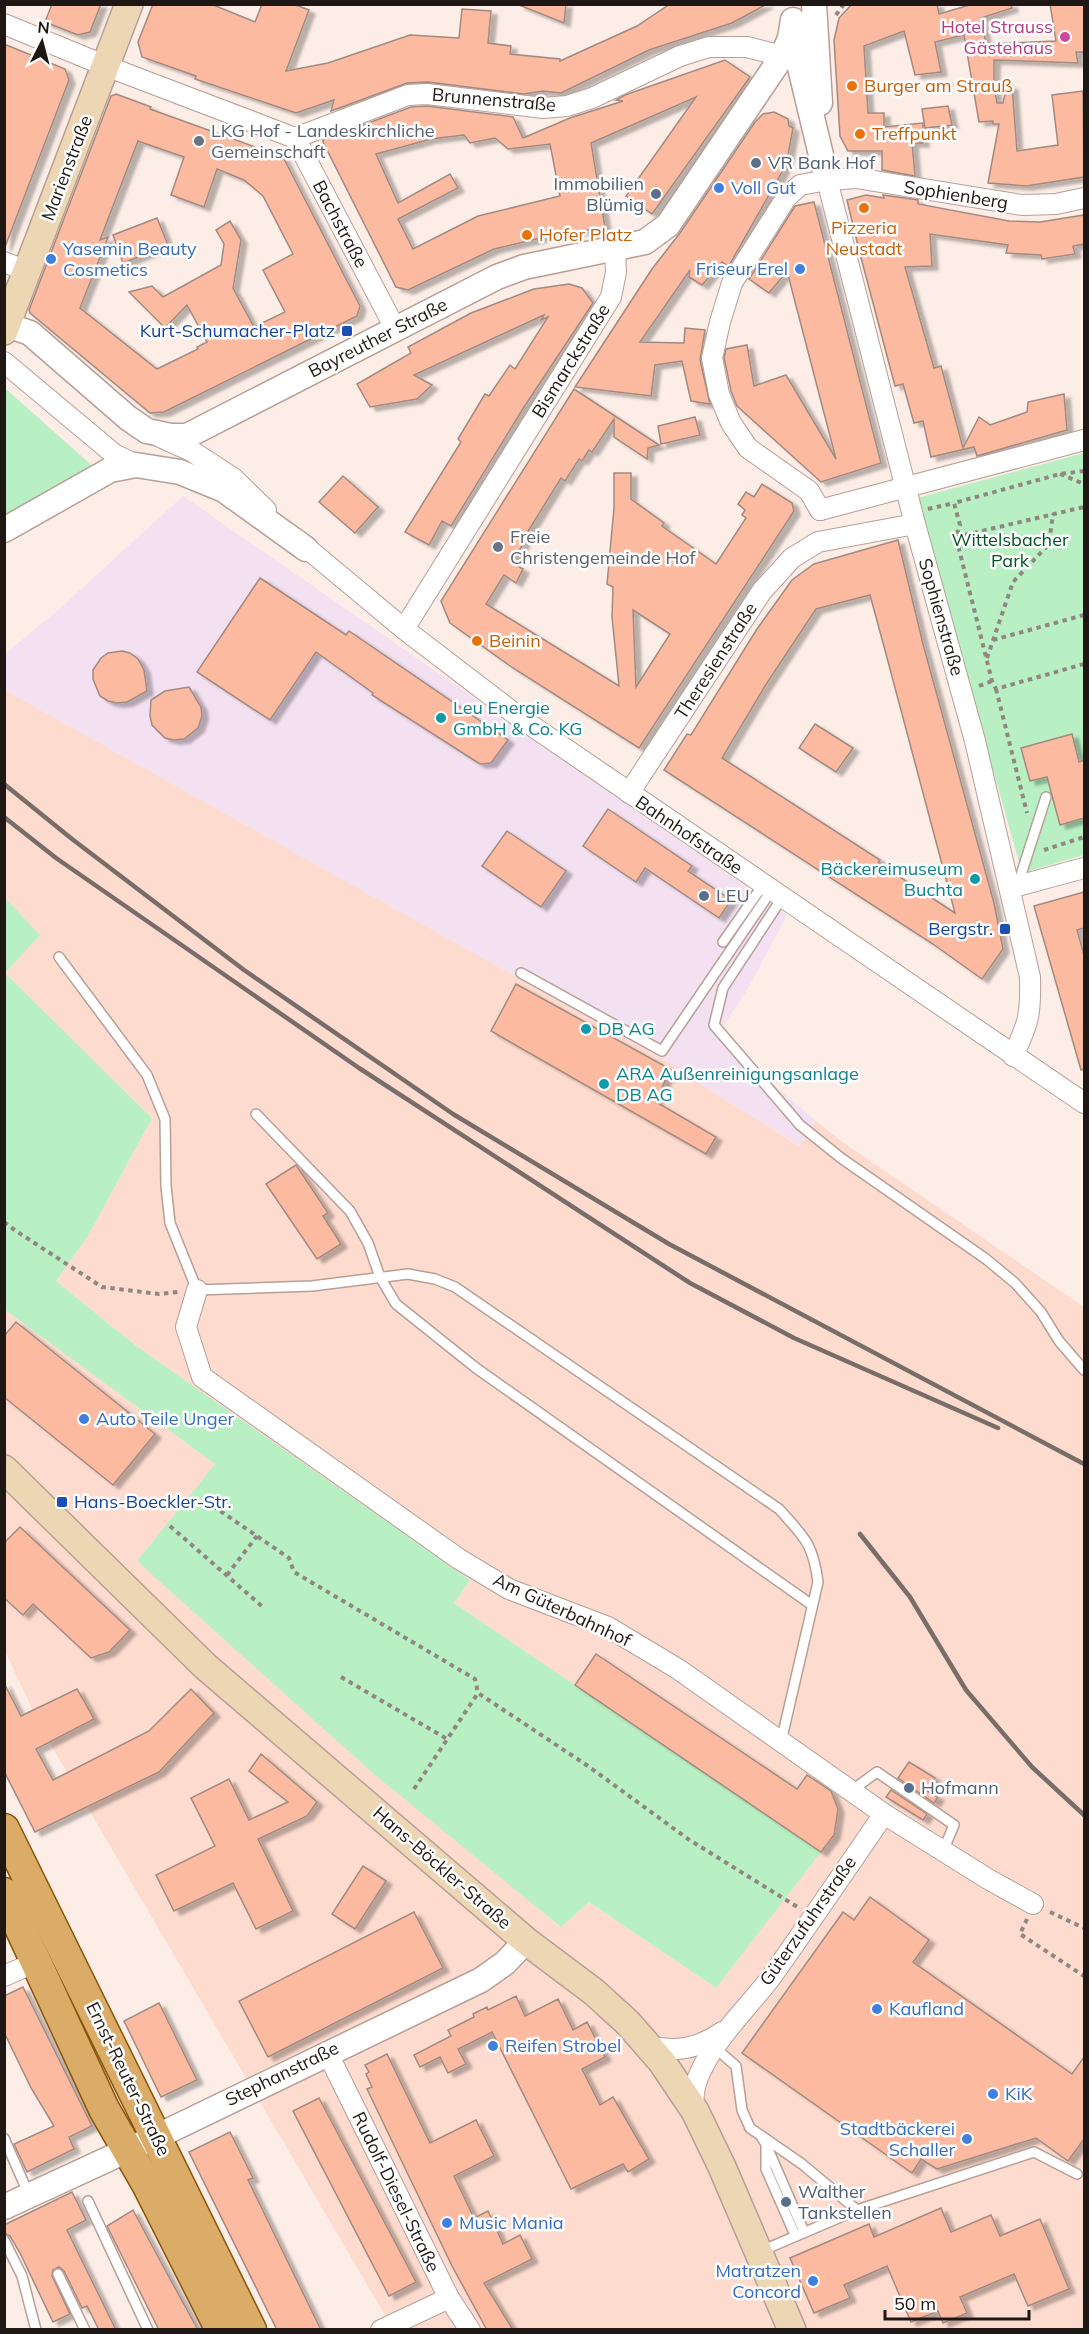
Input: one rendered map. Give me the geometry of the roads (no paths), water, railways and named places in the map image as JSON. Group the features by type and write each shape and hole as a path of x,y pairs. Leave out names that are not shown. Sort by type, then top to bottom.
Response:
{"main road":[{"name":"Marienstraße","path":"6,328 16,266 106,66 129,4"},
{"name":"Hans-Böckler-Straße","path":"4,1469 205,1666 526,1941 594,1992 628,2023 676,2082 695,2111 722,2167 792,2330"},
{"name":"Ernst-Reuter-Straße","path":"4,1828 251,2330"},
{"name":"Ernst-Reuter-Straße","path":"4,1893 104,2109 147,2184 221,2330"}],"street":[{"path":"615,249 645,242 668,225 790,57 790,38 808,11"},
{"name":"Sophienstraße","path":"808,11 819,82 827,180"},
{"path":"4,24 106,66 296,138"},
{"name":"Brunnenstraße","path":"296,138 408,95 427,94 543,108 567,106 592,98 681,56 709,47 747,47 790,57"},
{"path":"790,57 814,70 819,82"},
{"name":"Sophienstraße","path":"790,57 827,180 914,518 1014,887 1030,977 1031,1008 1027,1025 1013,1056"},
{"name":"Bachstraße","path":"296,138 396,330"},
{"name":"Sophienberg","path":"820,510 809,491 748,448 731,423 719,394 712,358 732,283 786,198 800,185 856,178 1022,205 1056,204 1084,198"},
{"name":"Bayreuther Straße","path":"147,431 171,436 187,436 497,277 524,267 615,249"},
{"name":"Bismarckstraße","path":"404,629 611,297 616,272 615,249"},
{"path":"6,328 30,333 128,418 147,431"},
{"path":"4,362 114,454 136,465"},
{"name":"Bahnhofstraße","path":"147,431 193,452 233,478 306,549"},
{"path":"818,542 820,510 1084,440"},
{"path":"4,530 110,470 136,465"},
{"name":"Bahnhofstraße","path":"136,465 180,472 224,490 306,549 404,629 519,717 1084,1103"},
{"name":"Theresienstraße","path":"629,794 762,591 792,558 818,542 914,518"},
{"path":"1014,887 1084,868"},
{"name":"Am Güterbahnhof","path":"197,1290 186,1327 202,1377 459,1559 509,1589 608,1627 678,1669 884,1814 1033,1904"},
{"name":"Güterzufuhrstraße","path":"695,2111 693,2096 695,2086 711,2045 770,1977 884,1814"},
{"name":"Stephanstraße","path":"4,2205 127,2150 481,1980 505,1963 526,1941"},
{"path":"4,1976 36,1962"},
{"name":"Güterzufuhrstraße","path":"648,2046 675,2049 711,2045"},
{"name":"Rudolf-Diesel-Straße","path":"327,2052 449,2298 470,2330"},
{"path":"381,2330 449,2298"}],"lane":[{"path":"1014,887 1046,797"},
{"path":"723,942 772,891"},
{"path":"521,973 662,1051 772,891"},
{"path":"772,891 723,988 714,1025 800,1125 841,1158 986,1259 1015,1283 1041,1312 1059,1341 1084,1370"},
{"path":"59,957 147,1075 165,1119 166,1186 170,1223 197,1290 312,1286 408,1274 435,1279 455,1287 779,1509 807,1539 815,1558 818,1582 781,1742"},
{"path":"256,1114 350,1211 368,1243 380,1277 396,1304 476,1368 812,1605"},
{"path":"851,1791 877,1772 954,1825 943,1851"},
{"path":"711,2045 736,2066 742,2110 750,2128 802,2164 857,2210"},
{"path":"760,2136 766,2144 766,2169 799,2234"},
{"path":"4,2138 29,2195"},
{"path":"758,2252 857,2210 1034,2152 1077,2174"},
{"path":"88,2201 148,2330"},
{"path":"4,2240 22,2276 36,2330"},
{"path":"58,2274 81,2328"}],"railway":[{"path":"4,784 72,839 244,970 453,1114 669,1244 1084,1464"},
{"path":"4,817 56,858 359,1068 690,1283 794,1338 998,1428"},
{"path":"860,1534 910,1597 966,1690 1032,1767 1084,1815"}],"place":[{"name":"Hotel Strauss Gästehaus","path":"1065,37"},
{"name":"Burger am Strauß","path":"852,86"},
{"name":"Treffpunkt","path":"860,134"},
{"name":"LKG Hof - Landeskirchliche Gemeinschaft","path":"199,141"},
{"name":"VR Bank Hof","path":"756,163"},
{"name":"Voll Gut","path":"719,188"},
{"name":"Immobilien Blümig","path":"656,194"},
{"name":"Pizzeria Neustadt","path":"864,208"},
{"name":"Hofer Platz","path":"527,235"},
{"name":"Yasemin Beauty Cosmetics","path":"51,259"},
{"name":"Friseur Erel","path":"800,269"},
{"name":"Kurt-Schumacher-Platz","path":"347,331"},
{"name":"Freie Christengemeinde Hof","path":"498,547"},
{"name":"Beinin","path":"477,641"},
{"name":"Leu Energie GmbH & Co. KG","path":"441,718"},
{"name":"Bäckereimuseum Buchta","path":"975,879"},
{"name":"LEU","path":"704,896"},
{"name":"Bergstr.","path":"1005,929"},
{"name":"DB AG","path":"586,1029"},
{"name":"ARA Außenreinigungsanlage DB AG","path":"604,1084"},
{"name":"Auto Teile Unger","path":"84,1419"},
{"name":"Hans-Boeckler-Str.","path":"62,1502"},
{"name":"Hofmann","path":"909,1788"},
{"name":"Kaufland","path":"877,2009"},
{"name":"Reifen Strobel","path":"493,2046"},
{"name":"KiK","path":"993,2094"},
{"name":"Stadtbäckerei Schaller","path":"967,2139"},
{"name":"Walther Tankstellen","path":"786,2202"},
{"name":"Music Mania","path":"447,2223"},
{"name":"Matratzen Concord","path":"813,2281"}],"park label":[{"name":"Wittelsbacher Park","path":"1010,550"}]}
